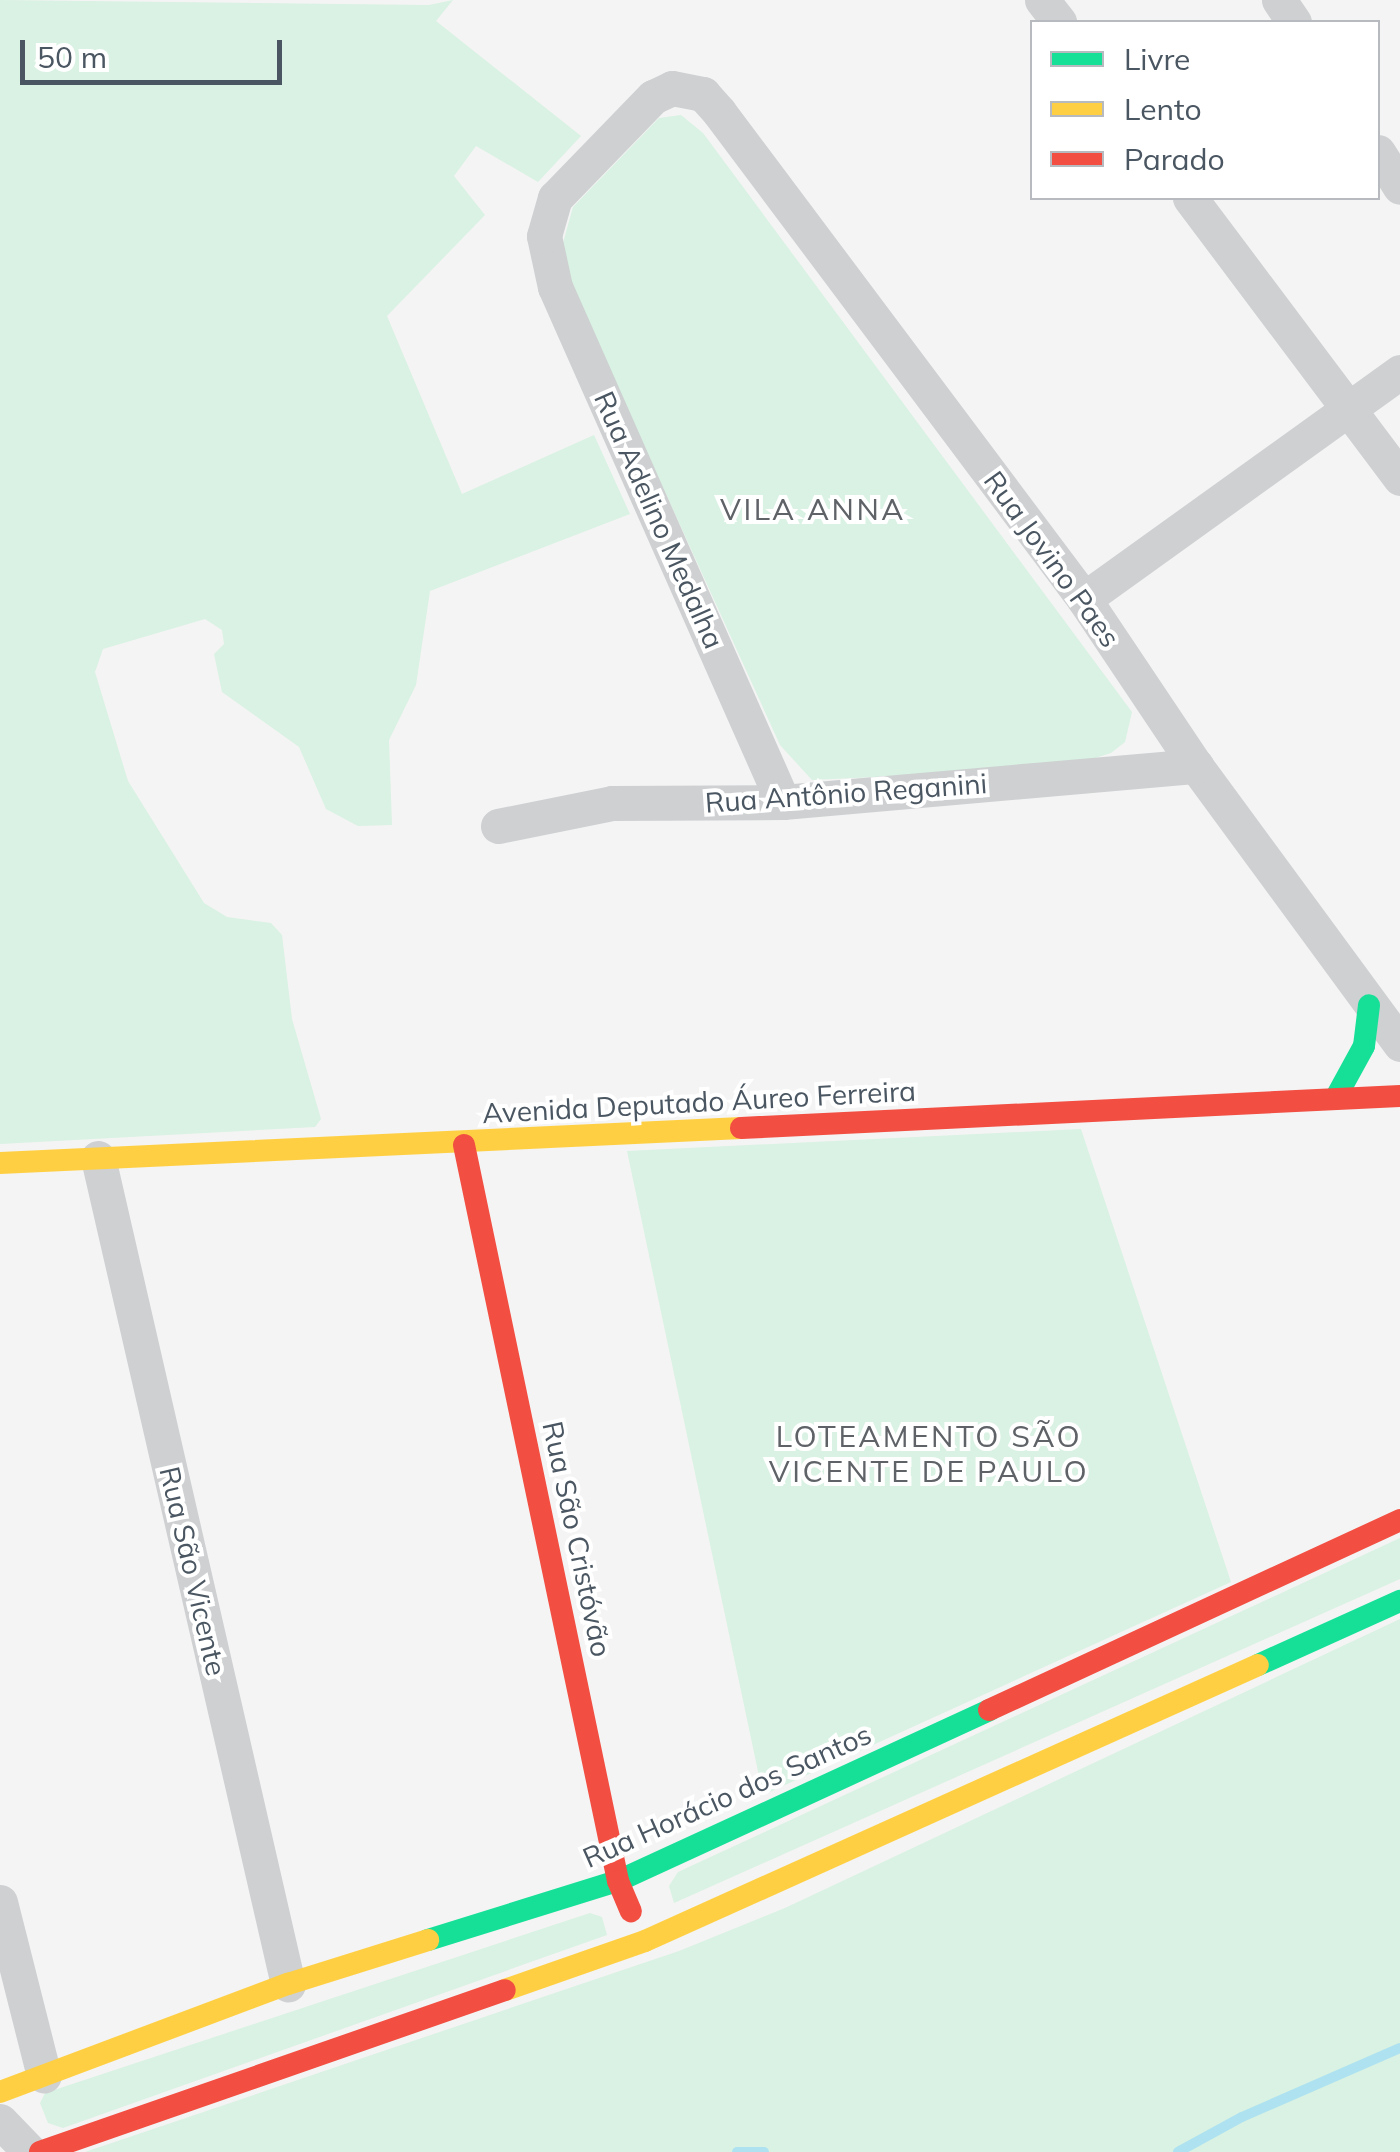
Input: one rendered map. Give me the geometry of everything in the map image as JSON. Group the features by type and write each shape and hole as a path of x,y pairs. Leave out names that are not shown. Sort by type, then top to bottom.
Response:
{"main road":[{"path":"1334,1099 1364,1046 1369,1006"},
{"name":"Avenida Deputado Áureo Ferreira","path":"0,1163 464,1145 1400,1096"},
{"name":"Rua São Cristóvão","path":"464,1145 618,1882 645,1942"},
{"name":"Rua Horácio dos Santos","path":"0,2092 288,1984 618,1882 1400,1520"},
{"path":"40,2152 645,1942 1400,1600"}],"street":[{"name":"Rua Jovino Paes","path":"544,236 555,198 654,97 688,89 718,112 1084,599 1196,766 1400,1044"},
{"path":"1380,155 1400,187"},
{"path":"1192,200 1400,478"},
{"name":"Rua Adelino Medalha","path":"544,236 555,287 783,802"},
{"path":"1084,599 1400,372"},
{"name":"Rua Antônio Reganini","path":"498,826 612,803 783,802 1196,766"},
{"name":"Rua São Vicente","path":"98,1158 288,1984"},
{"path":"0,1902 44,2076"},
{"path":"0,2121 30,2152"}],"green space":[{"path":"0,0 429,5 453,0 436,21 581,136 538,182 476,146 454,176 485,215 387,316 462,494 594,435 630,514 430,591 416,685 389,740 392,825 358,826 326,809 299,747 222,692 214,654 224,644 222,630 205,619 103,649 95,672 128,781 204,903 227,917 271,923 282,935 292,1019 321,1119 315,1127 0,1144"},
{"path":"681,115 703,133 1132,712 1125,742 1111,753 1064,768 812,780 780,745 570,283 561,250 573,207 659,118"},
{"path":"1081,1129 1231,1582 763,1795 627,1151"},
{"path":"1400,1538 1400,1579 674,1903 669,1886 678,1872"},
{"path":"1400,1619 1400,2152 85,2152 679,1951 785,1908"},
{"path":"590,1913 602,1917 607,1935 63,2128 48,2123 40,2103 45,2093"}],"waterway":[{"path":"1178,2152 1242,2117 1400,2048"},
{"path":"737,2152 764,2152"}],"traffic: fast":[{"path":"1335,1099 1364,1046 1369,1005"},
{"path":"1258,1665 1400,1601"},
{"path":"428,1940 618,1881 989,1710"}],"traffic: slow":[{"path":"0,1163 741,1128"},
{"path":"505,1990 645,1941 1258,1665"},
{"path":"0,2092 288,1984 428,1940"}],"traffic: jam":[{"path":"741,1128 1400,1096"},
{"path":"464,1145 618,1881 631,1911"},
{"path":"989,1710 1400,1520"},
{"path":"40,2152 505,1990"}],"district":[{"name":"VILA ANNA","path":"813,509"},
{"name":"LOTEAMENTO SÃO VICENTE DE PAULO","path":"929,1453"}]}
